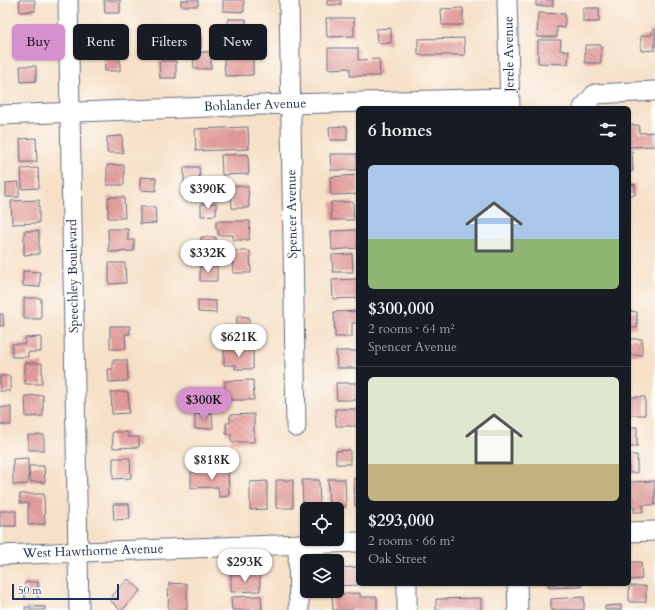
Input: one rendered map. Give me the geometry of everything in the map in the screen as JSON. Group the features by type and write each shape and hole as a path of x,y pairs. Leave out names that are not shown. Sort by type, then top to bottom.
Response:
{"street":[{"name":"Speechley Boulevard","path":"68,0 79,610"},
{"name":"Spencer Avenue","path":"289,0 296,427"},
{"name":"Jerele Avenue","path":"507,0 510,103"},
{"path":"585,106 595,94 655,92"},
{"name":"Bohlander Avenue","path":"0,115 290,104 510,103"},
{"path":"631,532 655,531"},
{"name":"West Hawthorne Avenue","path":"0,555 356,542"},
{"path":"298,544 299,610"},
{"path":"407,586 408,610"},
{"path":"517,586 518,610"}],"building":[{"path":"19,0 35,0 35,11 20,12"},
{"path":"104,0 120,0 120,13 105,13"},
{"path":"181,0 198,0 198,6 181,6"},
{"path":"223,0 244,0 244,12 223,11"},
{"path":"327,0 341,0 341,5 327,5"},
{"path":"536,0 553,0 553,6 536,6"},
{"path":"463,8 463,25 442,25 441,9"},
{"path":"583,8 599,8 599,22 583,22"},
{"path":"538,13 565,14 565,28 557,27 557,37 537,37"},
{"path":"326,18 354,18 354,36 327,37"},
{"path":"228,19 246,19 246,24 228,24"},
{"path":"391,28 391,43 377,43 376,29"},
{"path":"652,29 655,29 655,50 641,51 641,36 652,35"},
{"path":"464,38 465,55 418,55 418,39"},
{"path":"538,40 561,40 560,50 569,51 568,64 538,63"},
{"path":"585,45 601,45 601,63 585,63"},
{"path":"328,48 358,48 358,60 379,59 380,76 350,76 350,68 328,69"},
{"path":"201,52 209,52 211,69 194,69 193,60 201,60"},
{"path":"104,60 120,60 120,71 105,71"},
{"path":"224,60 253,60 253,75 225,76"},
{"path":"159,61 176,61 176,78 160,78"},
{"path":"20,66 36,66 36,81 21,82"},
{"path":"631,125 639,125 639,133 655,132 655,146 631,147"},
{"path":"347,126 347,140 330,140 329,127"},
{"path":"248,127 249,149 196,151 195,129"},
{"path":"122,136 123,153 107,153 107,137"},
{"path":"36,138 37,162 21,162 20,139"},
{"path":"631,151 632,151 633,171 631,172"},
{"path":"248,154 249,174 222,175 221,155"},
{"path":"330,154 356,154 356,170 331,170"},
{"path":"107,165 124,165 124,185 107,185"},
{"path":"184,167 199,167 200,182 184,183"},
{"path":"38,168 39,188 22,189 21,169"},
{"path":"356,175 356,194 331,195 330,177"},
{"path":"140,177 156,178 156,191 140,190"},
{"path":"19,182 19,197 6,197 6,183"},
{"path":"635,184 635,195 631,195 631,185"},
{"path":"231,186 248,186 249,208 232,208"},
{"path":"108,197 124,197 125,218 108,218"},
{"path":"39,200 39,223 12,224 11,201"},
{"path":"331,202 353,202 354,220 331,220"},
{"path":"216,203 216,215 201,216 201,204"},
{"path":"140,207 155,207 156,223 140,224"},
{"path":"216,221 250,221 249,240 233,240 233,235 218,235"},
{"path":"108,229 128,229 128,240 134,240 134,251 109,252"},
{"path":"356,230 356,248 332,250 331,231"},
{"path":"24,231 39,231 39,254 24,255"},
{"path":"201,237 216,237 216,248 201,249"},
{"path":"232,251 250,251 251,273 233,273"},
{"path":"352,254 353,272 333,272 332,255"},
{"path":"109,263 125,263 126,283 109,284"},
{"path":"200,266 217,266 217,281 200,281"},
{"path":"23,271 40,272 40,287 23,286"},
{"path":"356,279 356,298 333,299 332,280"},
{"path":"24,298 41,298 41,319 24,319"},
{"path":"198,300 216,301 216,313 198,312"},
{"path":"356,311 356,323 352,323 352,337 335,337 334,312"},
{"path":"631,311 637,312 637,328 631,328"},
{"path":"0,314 3,314 4,326 0,326"},
{"path":"237,316 249,317 249,328 252,328 252,336 236,335"},
{"path":"110,326 130,326 130,334 125,334 126,349 110,349"},
{"path":"41,337 41,352 28,352 28,357 12,357 12,344 25,344 25,338"},
{"path":"631,339 642,339 642,355 631,355"},
{"path":"224,348 253,349 253,369 235,369 236,365 224,365"},
{"path":"336,351 356,351 356,368 337,368"},
{"path":"113,360 127,360 128,381 109,382 108,369 113,369"},
{"path":"25,363 42,363 42,384 25,384"},
{"path":"0,376 10,376 10,391 0,391"},
{"path":"253,380 254,400 225,400 225,381"},
{"path":"336,383 356,383 356,400 337,400"},
{"path":"111,392 128,392 129,413 112,414"},
{"path":"43,395 43,416 26,417 25,396"},
{"path":"195,397 212,397 212,411 195,411"},
{"path":"631,397 645,397 645,415 631,415"},
{"path":"0,407 11,407 11,425 0,425"},
{"path":"335,409 356,409 356,426 336,426"},
{"path":"212,413 213,428 195,429 195,414"},
{"path":"254,414 254,442 231,442 231,434 226,434 226,423 230,423 230,415"},
{"path":"631,427 637,427 637,447 631,447"},
{"path":"112,432 128,432 128,437 139,437 139,447 113,448"},
{"path":"28,435 44,435 44,450 28,450"},
{"path":"350,450 350,464 336,464 336,451"},
{"path":"631,455 637,455 637,473 631,473"},
{"path":"28,458 28,484 13,485 13,459"},
{"path":"113,458 130,458 131,478 113,479"},
{"path":"29,466 44,466 45,482 30,482"},
{"path":"228,470 229,496 219,497 218,487 191,488 191,472"},
{"path":"354,478 356,478 356,506"},
{"path":"328,479 345,479 346,507 344,507 344,502 329,502"},
{"path":"276,480 293,480 293,508 276,508"},
{"path":"302,480 319,480 320,502 303,502"},
{"path":"267,481 267,509 250,510 250,482"},
{"path":"655,481 655,505 643,505 643,512 634,512 634,507 631,507 631,482"},
{"path":"20,494 44,494 45,524 28,525 28,503 20,503"},
{"path":"113,504 129,504 130,519 114,520"},
{"path":"0,511 16,511 16,526 0,526"},
{"path":"631,562 641,562 642,579 631,580"},
{"path":"356,567 356,585 344,586 344,568"},
{"path":"231,574 260,574 260,591 231,592"},
{"path":"128,579 141,590 122,610 120,610 109,599"},
{"path":"25,582 38,582 38,599 25,599"},
{"path":"169,583 187,584 187,610 168,610"},
{"path":"548,586 582,586 582,587 549,588"},
{"path":"629,586 646,586 646,602 629,602"},
{"path":"360,593 360,597 377,597 377,610 333,610 332,598 344,598 344,594"},
{"path":"261,596 262,610 232,610 231,597"},
{"path":"584,597 584,610 551,610 551,599"},
{"path":"481,598 481,610 436,610 436,599"},
{"path":"621,605 621,610 605,610 605,606"},
{"path":"25,607 45,607 45,610 25,610"}]}
